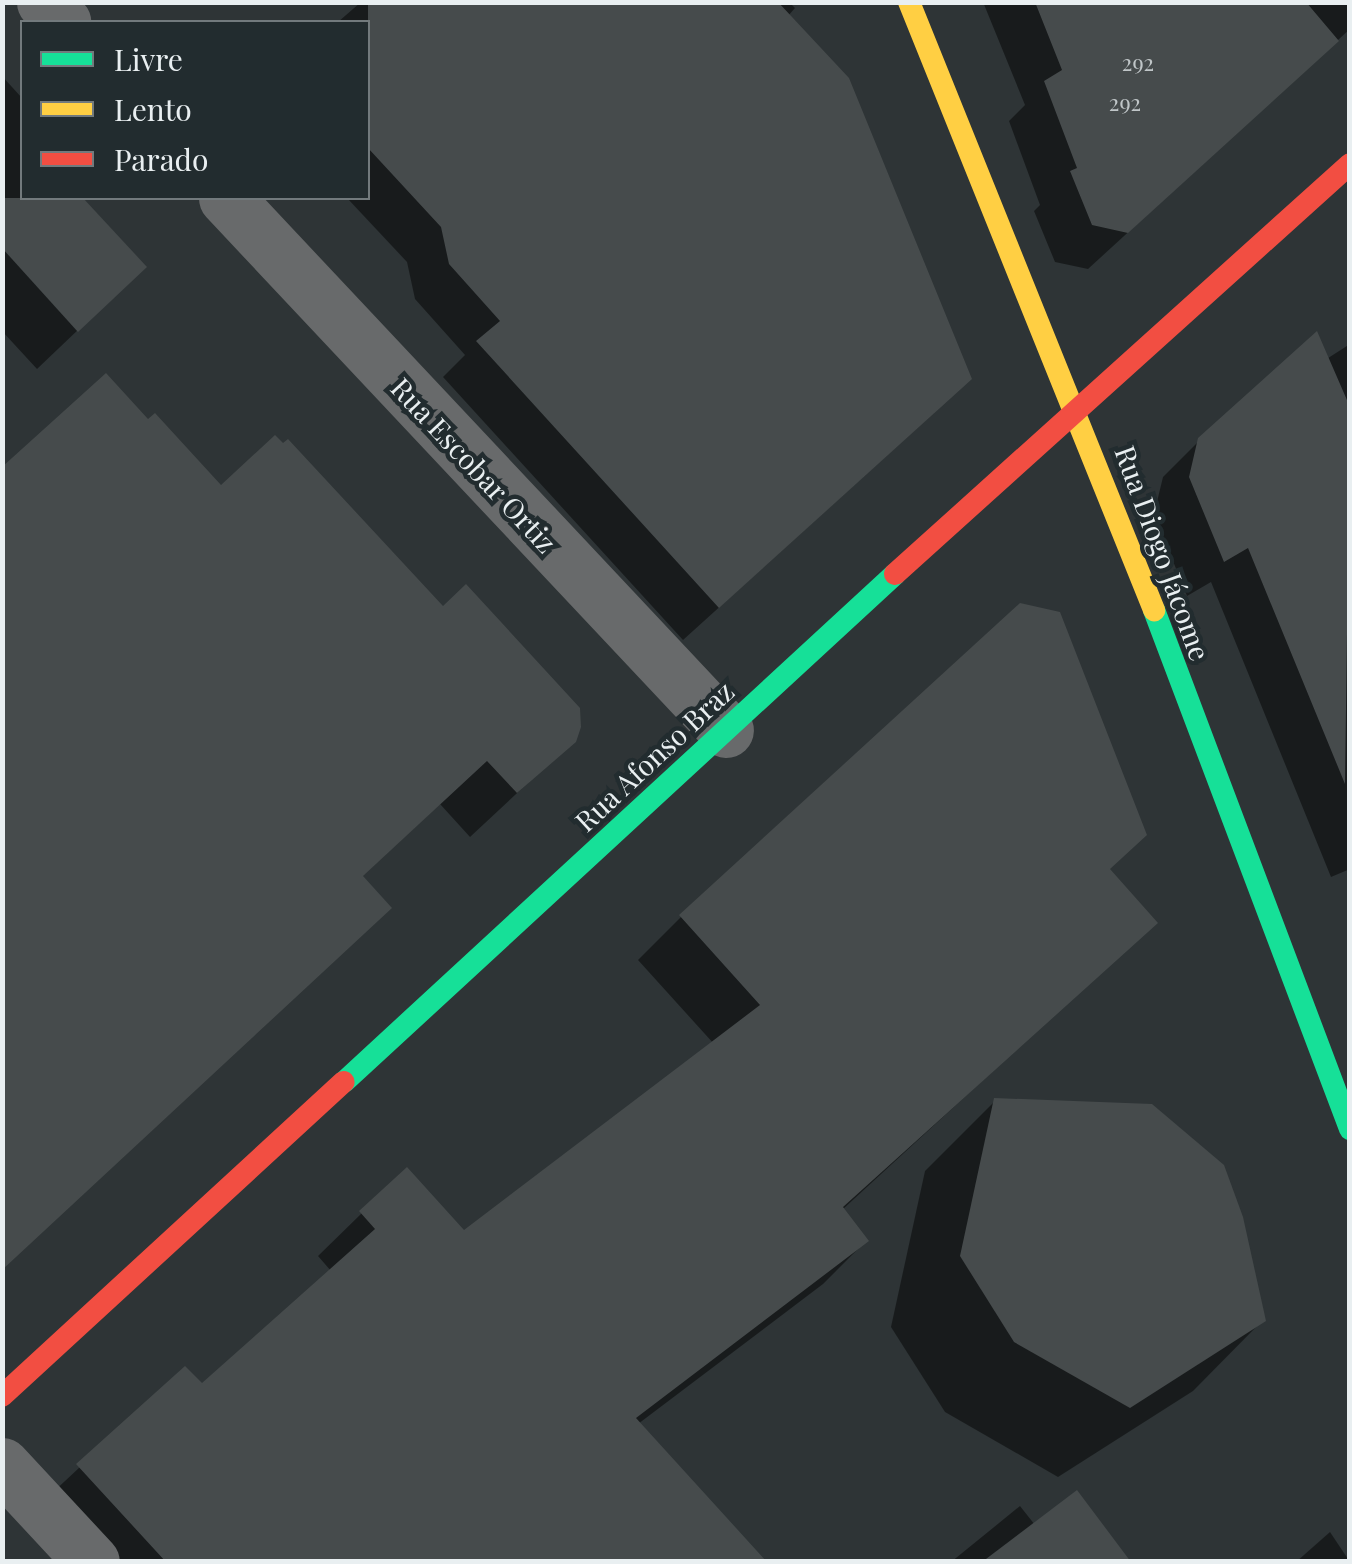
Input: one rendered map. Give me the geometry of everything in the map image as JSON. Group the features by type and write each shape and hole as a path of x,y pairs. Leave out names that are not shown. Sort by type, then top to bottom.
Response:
{"street":[{"name":"Rua Diogo Jácome","path":"909,2 1077,406 1350,1129"},
{"name":"Rua Afonso Braz","path":"2,1396 1077,406 1350,164"},
{"name":"Rua Escobar Ortiz","path":"228,200 726,730"},
{"path":"2,1464 92,1562"}],"building":[{"path":"368,2 778,2 849,78 972,379 719,608 476,341 500,321 449,264 441,227 370,150"},
{"path":"1035,2 1306,2 1339,41 1128,233 1092,225 1070,171 1077,168 1044,81 1062,70"},
{"path":"2,198 85,200 147,267 78,332 2,248"},
{"path":"1317,331 1350,407 1345,784 1248,548 1224,562 1189,477 1198,438"},
{"path":"106,373 148,419 155,413 221,485 275,435 283,443 288,439 443,606 466,584 580,708 581,727 576,742 517,793 487,761 363,876 392,908 2,1270 2,467"},
{"path":"1020,603 1060,612 1147,835 1110,869 1158,923 843,1207 869,1241 636,1418 767,1562 166,1562 76,1464 185,1366 202,1383 375,1229 359,1211 407,1167 464,1230 760,1005 679,915"},
{"path":"994,1098 1152,1104 1224,1165 1243,1217 1266,1321 1130,1408 1014,1342 960,1256"},
{"path":"1077,1490 1131,1562 982,1562"}],"traffic: fast":[{"path":"344,1082 895,574"},
{"path":"1154,610 1350,1129"}],"traffic: slow":[{"path":"909,2 1154,610"}],"traffic: jam":[{"path":"895,574 1350,164"},
{"path":"2,1396 344,1082"}]}
